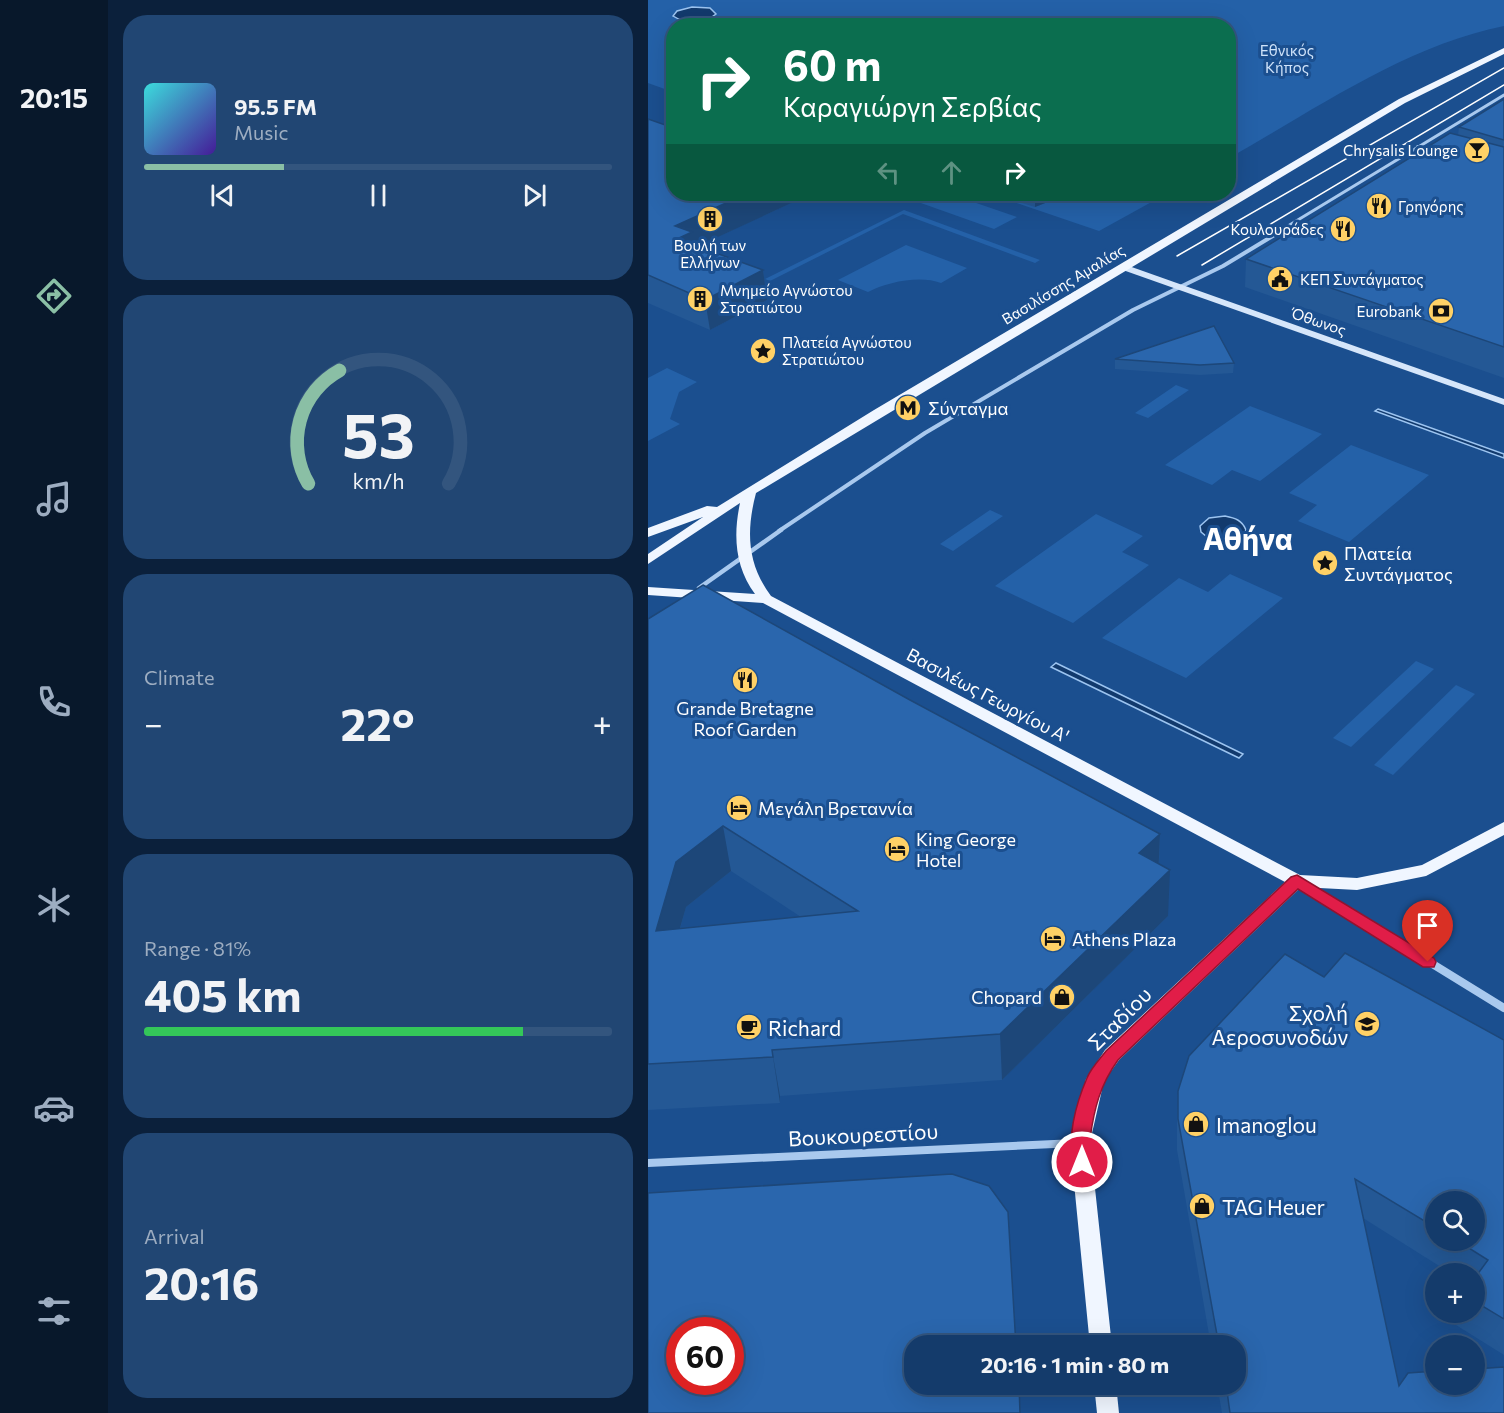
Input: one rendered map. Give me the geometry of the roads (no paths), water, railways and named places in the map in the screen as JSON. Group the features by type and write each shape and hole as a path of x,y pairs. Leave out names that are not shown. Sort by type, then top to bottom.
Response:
{"main road":[{"name":"Βασιλίσσης Αμαλίας","path":"1236,200 1402,100 1504,51"},
{"name":"Βασιλίσσης Αμαλίας","path":"648,560 750,491 1234,201"},
{"path":"648,533 750,491"},
{"path":"750,491 741,530 744,559 755,586 766,599"},
{"name":"Βασιλέως Γεωργίου Α'","path":"648,591 766,599 1297,881"},
{"path":"1297,881 1357,884 1426,870 1504,828"},
{"name":"Σταδίου","path":"1100,1335 1080,1142 1095,1079 1112,1055 1297,881"},
{"path":"1106,1395 1108,1413"}],"street":[{"path":"1419,147 1442,153"},
{"name":"Όθωνος","path":"1124,267 1504,402"},
{"path":"1297,881 1504,1008"},
{"name":"Βουκουρεστίου","path":"648,1162 1080,1142"}],"lane":[{"path":"689,594 744,559 826,497 925,433 1104,327 1223,266 1504,95"}],"tram line":[{"path":"1177,256 1504,68"},
{"path":"1202,265 1504,85"}],"place":[{"name":"Chrysalis Lounge","path":"1477,150"},
{"name":"Γρηγόρης","path":"1379,206"},
{"name":"Βουλή των Ελλήνων","path":"710,219"},
{"name":"Κουλουράδες","path":"1343,229"},
{"name":"ΚΕΠ Συντάγματος","path":"1280,279"},
{"name":"Μνημείο Αγνώστου Στρατιώτου","path":"700,299"},
{"name":"Eurobank","path":"1441,311"},
{"name":"Πλατεία Αγνώστου Στρατιώτου","path":"763,351"},
{"name":"Σύνταγμα","path":"908,408"},
{"name":"Πλατεία Συντάγματος","path":"1325,563"},
{"name":"Grande Bretagne Roof Garden","path":"745,680"},
{"name":"Μεγάλη Βρεταννία","path":"739,808"},
{"name":"King George Hotel","path":"897,849"},
{"name":"Athens Plaza","path":"1053,939"},
{"name":"Chopard","path":"1062,997"},
{"name":"Σχολή Αεροσυνοδών","path":"1367,1024"},
{"name":"Richard","path":"749,1027"},
{"name":"Imanoglou","path":"1196,1124"},
{"name":"TAG Heuer","path":"1202,1206"}],"district":[{"name":"Αθήνα","path":"1248,537"}],"park label":[{"name":"Εθνικός Κήπος","path":"1287,58"}]}
